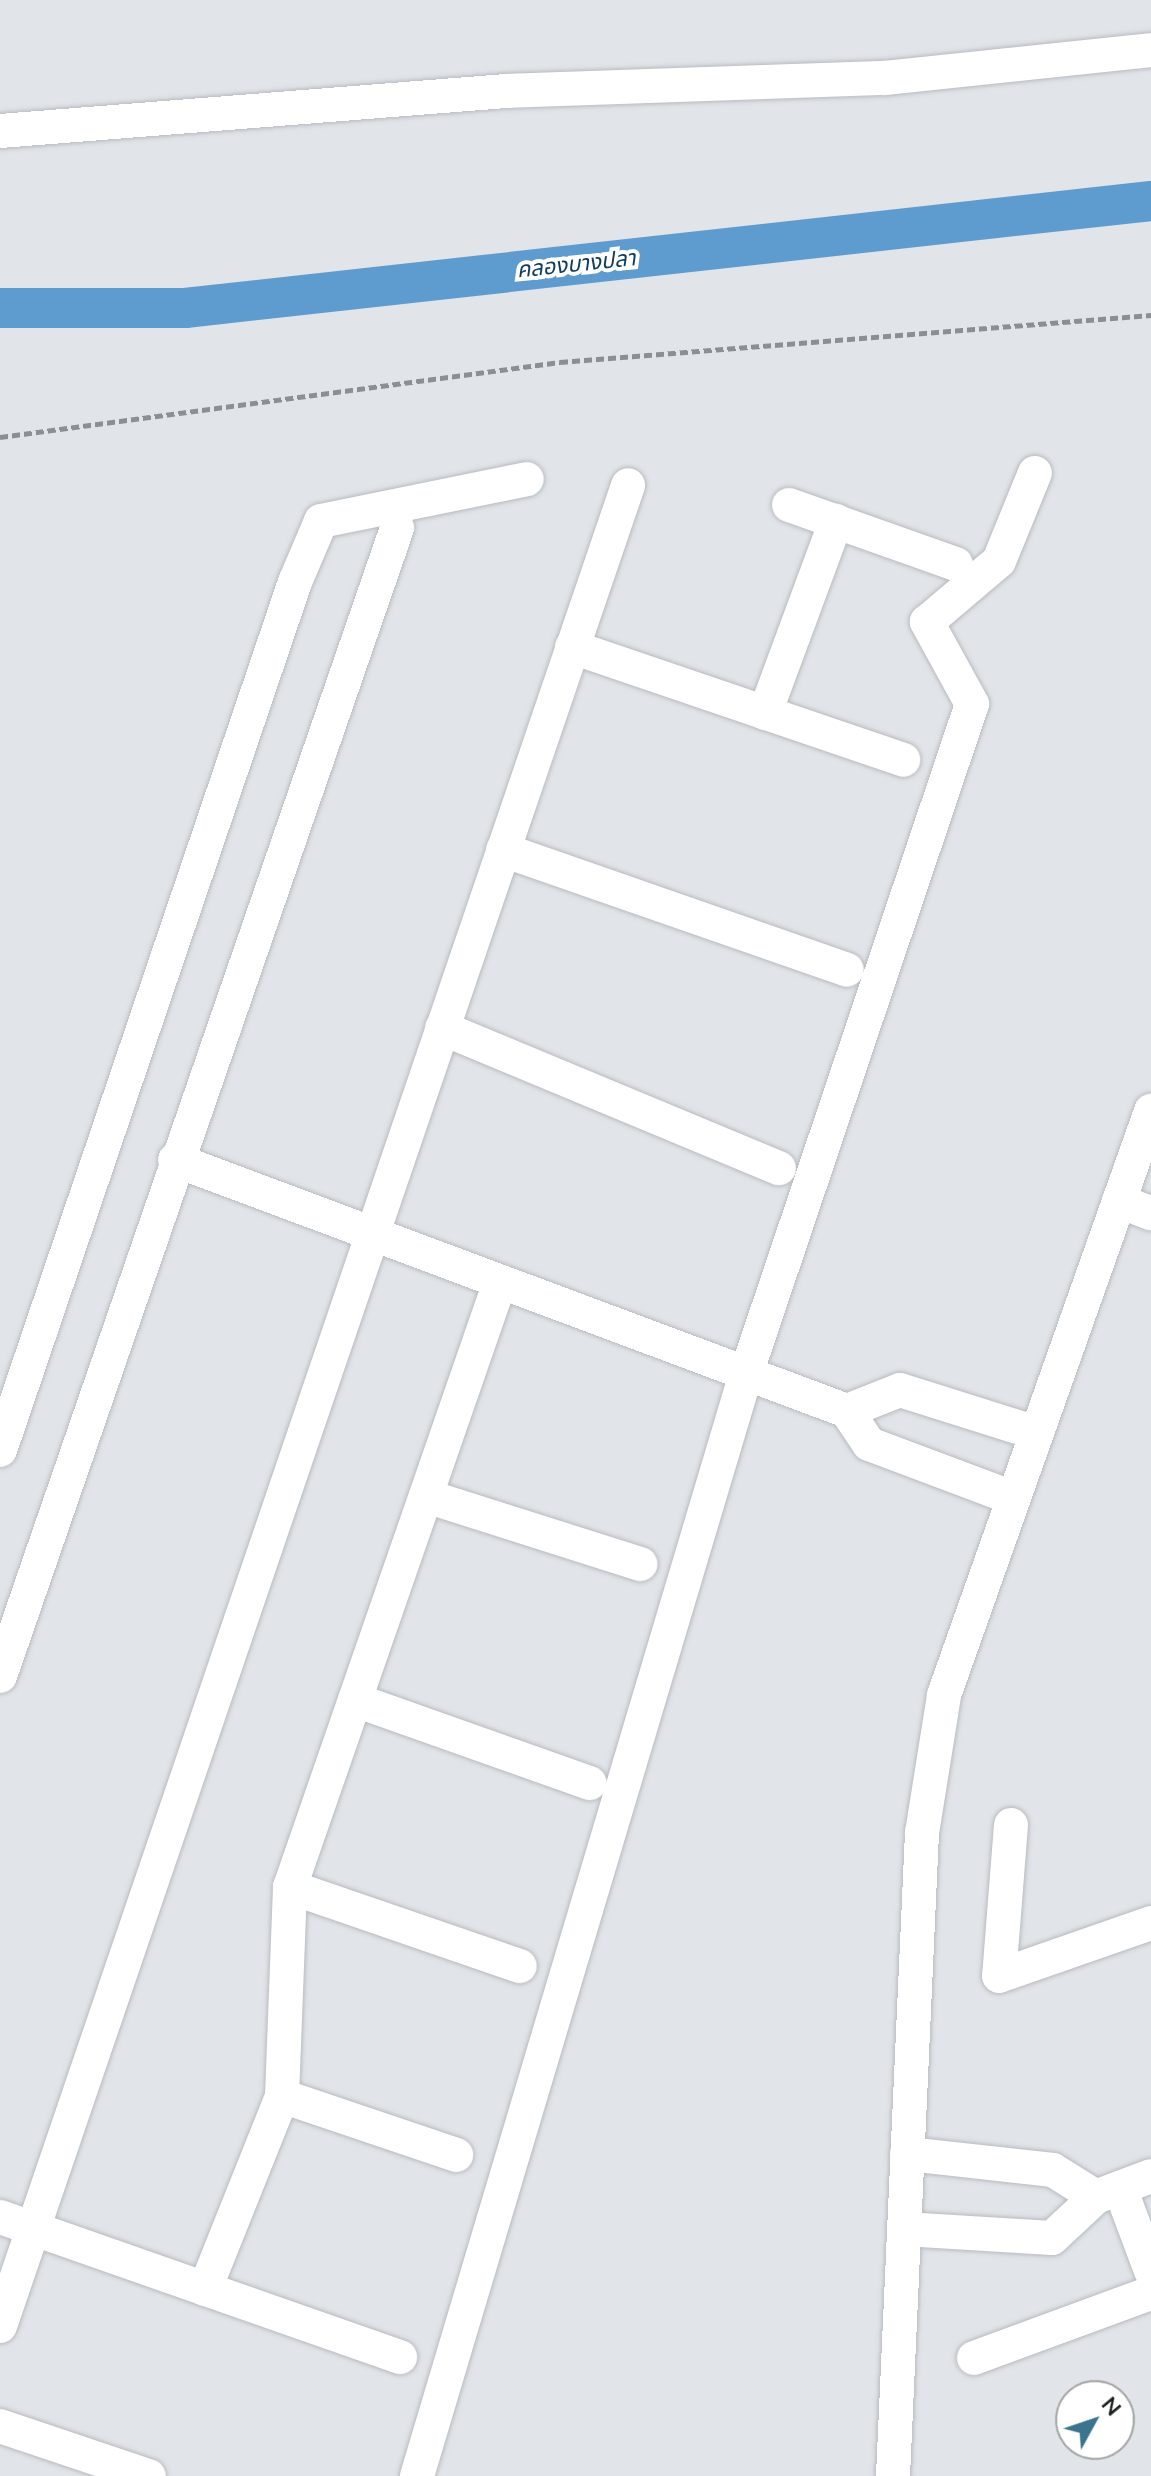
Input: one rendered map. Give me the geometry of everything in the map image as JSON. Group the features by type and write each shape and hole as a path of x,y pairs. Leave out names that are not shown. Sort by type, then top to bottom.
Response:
{"street":[{"path":"0,131 506,91 885,78 1151,50"},
{"path":"417,2476 746,1374 972,704 927,622 999,561 1035,473"},
{"path":"0,1450 295,582 321,521 527,479"},
{"path":"0,2326 628,485"},
{"path":"789,505 956,564"},
{"path":"765,713 836,521"},
{"path":"0,1676 175,1160 397,528"},
{"path":"572,647 903,760"},
{"path":"503,850 847,970"},
{"path":"442,1028 779,1168"},
{"path":"893,2476 922,1833 944,1695 1151,1111"},
{"path":"175,1160 847,1411 869,1444 1013,1498"},
{"path":"1119,1201 1151,1213"},
{"path":"205,2289 282,2096 290,1887 500,1282"},
{"path":"847,1411 900,1390 1036,1433"},
{"path":"426,1496 641,1564"},
{"path":"355,1700 590,1783"},
{"path":"1011,1825 999,1976 1151,1923"},
{"path":"290,1887 520,1966"},
{"path":"282,2096 456,2155"},
{"path":"907,2154 1053,2170 1122,2187"},
{"path":"904,2229 1052,2238 1122,2187"},
{"path":"1122,2187 1151,2271"},
{"path":"0,2217 400,2357"},
{"path":"974,2358 1151,2293"},
{"path":"0,2426 149,2476"}],"path":[{"path":"0,437 560,362 1151,315"}],"waterway":[{"name":"คลองบางปลา","path":"0,308 185,308 1151,201"}]}
